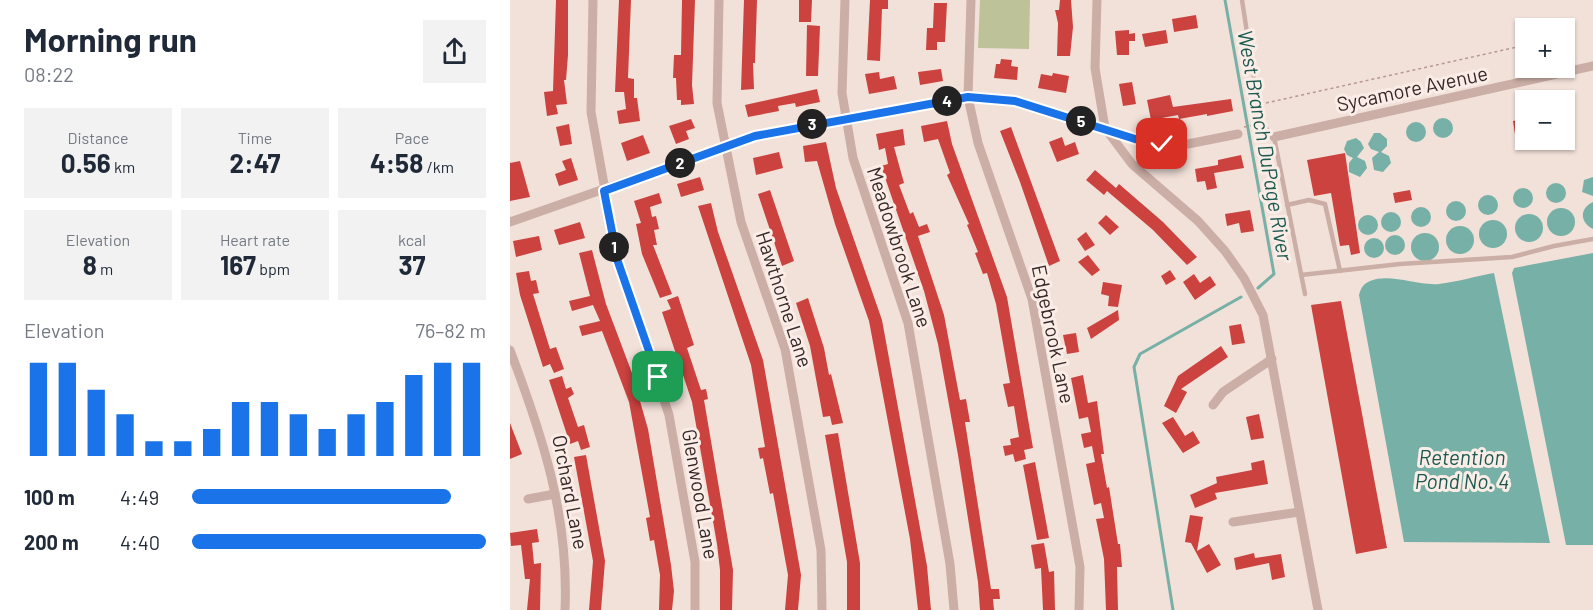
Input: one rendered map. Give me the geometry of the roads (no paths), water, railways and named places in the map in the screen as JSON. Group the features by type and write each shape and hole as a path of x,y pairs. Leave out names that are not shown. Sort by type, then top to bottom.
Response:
{"street":[{"name":"Glenwood Lane","path":"593,0 591,112 604,191 621,272 669,415 695,562 695,610"},
{"name":"Hawthorne Lane","path":"719,0 716,84 724,147 741,222 785,350 821,550 822,610"},
{"name":"Meadowbrook Lane","path":"844,0 842,93 846,118 859,181 908,323 950,564 954,610"},
{"name":"Edgebrook Lane","path":"970,0 968,97 978,143 1032,299 1080,567 1078,610"},
{"path":"1097,0 1095,68 1105,128 1132,164 1198,221 1225,251 1244,278 1263,315 1318,610"},
{"name":"Sycamore Avenue","path":"1274,137 1593,66"},
{"path":"510,222 604,191 724,147 786,129 968,97 1015,101 1135,139 1162,144 1188,144 1240,131"},
{"name":"Orchard Lane","path":"510,350 547,453 567,566 565,610"},
{"path":"1212,405 1223,392 1272,359"},
{"path":"528,499 555,494"},
{"path":"1233,522 1299,512"}],"lane":[{"path":"1242,0 1258,104"},
{"path":"1262,124 1274,137 1305,294"},
{"path":"1287,205 1309,200 1325,204 1340,271"},
{"path":"1301,275 1400,264 1512,257 1593,239"}],"water":[{"path":"1443,118 1450,121 1453,128 1450,135 1443,138 1436,135 1433,128 1436,121"},
{"path":"1416,122 1423,125 1426,132 1423,139 1416,142 1409,139 1406,132 1409,125"},
{"path":"1374,133 1380,133 1387,139 1387,146 1381,152 1389,156 1391,163 1383,172 1374,170 1372,158 1379,152 1371,149 1368,144"},
{"path":"1356,138 1364,148 1357,157 1365,161 1367,168 1360,177 1349,172 1349,163 1353,158 1347,155 1344,149 1347,141"},
{"path":"1593,177 1593,196 1582,192 1584,180"},
{"path":"1556,183 1563,186 1566,193 1563,200 1556,203 1549,200 1546,193 1549,186"},
{"path":"1523,188 1530,191 1533,198 1530,205 1523,208 1516,205 1513,198 1516,191"},
{"path":"1488,195 1495,198 1498,205 1495,212 1488,215 1481,212 1478,205 1481,198"},
{"path":"1456,201 1463,204 1466,211 1463,218 1456,221 1449,218 1446,211 1449,204"},
{"path":"1593,202 1593,229 1586,223 1583,212"},
{"path":"1421,207 1428,210 1431,217 1428,224 1421,227 1414,224 1411,217 1414,210"},
{"path":"1561,208 1571,212 1575,222 1571,232 1561,236 1551,232 1547,222 1551,212"},
{"path":"1391,212 1398,215 1401,222 1398,229 1391,232 1384,229 1381,222 1384,215"},
{"path":"1529,214 1539,218 1543,228 1539,238 1529,242 1519,238 1515,228 1519,218"},
{"path":"1368,215 1375,218 1378,225 1375,232 1368,235 1361,232 1358,225 1361,218"},
{"path":"1493,220 1503,224 1507,234 1503,244 1493,248 1483,244 1479,234 1483,224"},
{"path":"1460,226 1470,230 1474,240 1470,250 1460,254 1450,250 1446,240 1450,230"},
{"path":"1425,233 1435,237 1439,247 1435,257 1425,261 1415,257 1411,247 1415,237"},
{"path":"1395,235 1402,238 1405,245 1402,252 1395,255 1388,252 1385,245 1388,238"},
{"path":"1374,238 1381,241 1384,248 1381,255 1374,258 1367,255 1364,248 1367,241"},
{"path":"1593,253 1593,545 1566,545 1512,273 1514,268"},
{"name":"Retention Pond No. 4","path":"1494,273 1550,543 1404,542 1359,295 1366,283 1378,279 1439,284"}],"waterway":[{"name":"West Branch DuPage River","path":"1225,0 1274,274 1258,288"},
{"name":"West Branch DuPage River","path":"1173,610 1134,367 1140,354 1241,297"}]}
